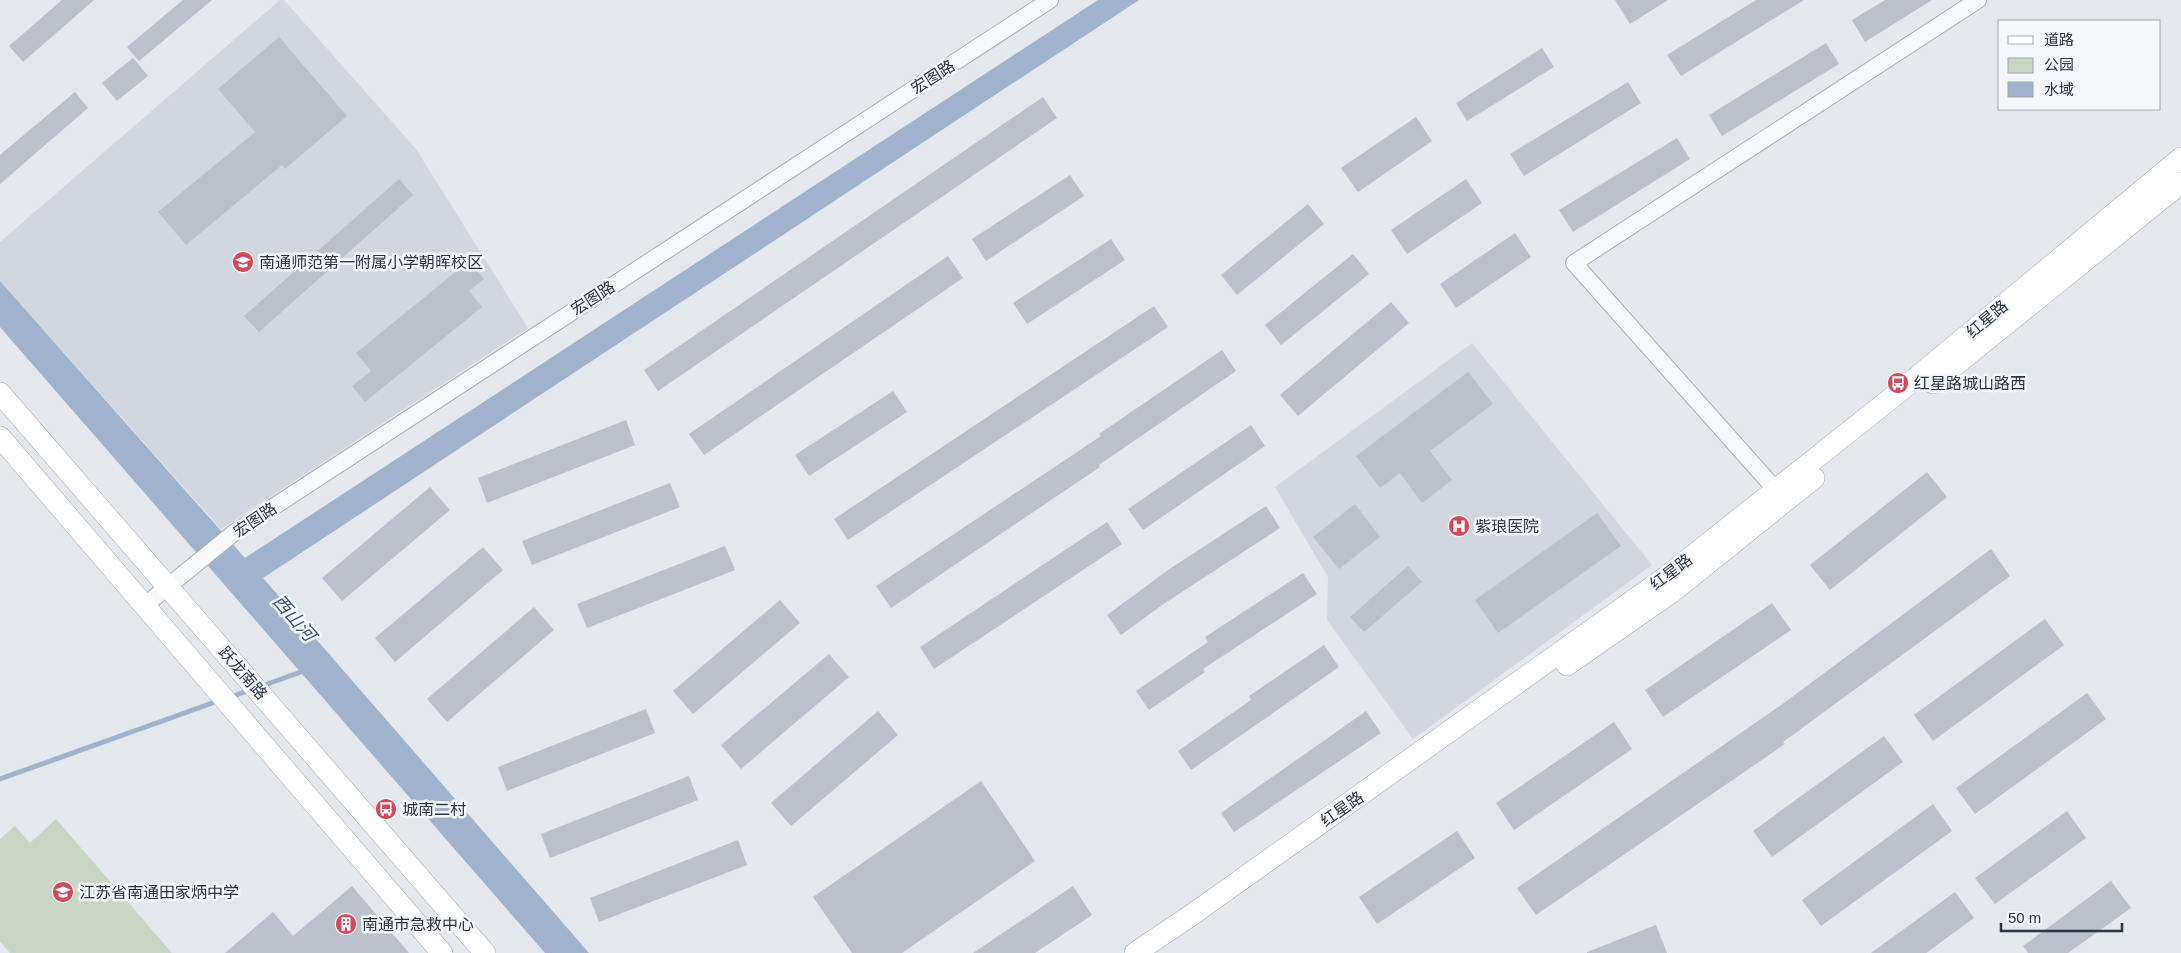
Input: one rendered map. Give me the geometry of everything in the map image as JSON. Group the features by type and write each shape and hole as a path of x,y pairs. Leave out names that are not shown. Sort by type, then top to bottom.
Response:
{"main road":[{"name":"红星路","path":"1135,953 1233,886 1658,583 1899,392 2181,158"},
{"name":"红星路","path":"1158,953 1672,592 2181,183"},
{"name":"跃龙南路","path":"0,393 485,953"},
{"name":"跃龙南路","path":"0,437 442,953"}],"street":[{"name":"宏图路","path":"144,606 235,532 1050,0"},
{"path":"1776,490 1574,263 1978,0"}],"shaded area":[{"name":"南通师范第一附属小学朝晖校区","path":"280,0 284,0 416,149 528,328 221,529 0,281 0,242"},
{"name":"紫琅医院","path":"1472,343 1652,565 1413,739 1327,620 1328,577 1275,487"}],"green space":[{"name":"江苏省南通田家炳中学","path":"56,819 172,953 10,953 0,941 0,839 15,826 30,843"}],"water":[{"name":"西山河","path":"1098,0 1139,0 263,578 589,953 545,953 0,327 0,281 245,558"}],"building":[{"path":"62,0 94,0 23,62 9,46"},
{"path":"183,0 212,0 139,61 127,47"},
{"path":"1615,0 1668,0 1630,24"},
{"path":"1756,0 1804,0 1681,76 1667,55"},
{"path":"1885,0 1932,0 1865,42 1852,20"},
{"path":"279,37 347,116 285,169 282,165 186,245 158,212 255,132 218,89"},
{"path":"1826,43 1839,64 1722,136 1709,115"},
{"path":"1542,48 1554,67 1467,121 1456,103"},
{"path":"133,58 148,76 117,101 102,83"},
{"path":"1628,82 1641,103 1524,176 1510,154"},
{"path":"75,92 88,108 0,184 0,155"},
{"path":"1043,97 1057,118 658,391 644,370"},
{"path":"1416,117 1432,141 1358,192 1341,168"},
{"path":"1677,138 1690,159 1573,232 1559,210"},
{"path":"1070,175 1084,196 986,261 972,239"},
{"path":"399,179 413,195 259,332 244,316"},
{"path":"1466,179 1482,203 1407,254 1391,230"},
{"path":"1308,204 1324,224 1237,295 1221,275"},
{"path":"1515,233 1531,257 1456,308 1440,284"},
{"path":"1111,239 1125,260 1027,324 1013,303"},
{"path":"1353,254 1369,274 1281,345 1265,325"},
{"path":"948,256 963,278 704,455 689,434"},
{"path":"469,261 484,279 469,291 482,307 365,402 352,386 371,371 356,353"},
{"path":"1391,302 1409,323 1298,416 1280,395"},
{"path":"1154,306 1168,327 848,540 834,519"},
{"path":"1222,350 1236,371 1099,465 1100,467 891,608 876,586 1101,436 1099,434"},
{"path":"1468,372 1493,404 1430,451 1452,480 1422,503 1400,473 1380,488 1356,456"},
{"path":"893,391 907,412 809,476 795,455"},
{"path":"626,420 635,445 487,503 478,478"},
{"path":"1251,425 1265,446 1143,530 1128,509"},
{"path":"1927,472 1947,497 1830,590 1810,565"},
{"path":"670,483 680,507 532,565 522,541"},
{"path":"430,487 450,510 342,601 322,578"},
{"path":"1355,504 1380,537 1339,569 1313,537"},
{"path":"1266,506 1280,528 1165,603 1121,635 1107,615 1168,570"},
{"path":"1597,513 1621,546 1498,633 1475,600"},
{"path":"1107,522 1122,544 934,669 920,647"},
{"path":"725,546 735,570 587,628 577,604"},
{"path":"483,547 503,570 395,662 375,638"},
{"path":"1991,549 2010,576 1783,742 1785,744 1536,915 1517,888 1784,703"},
{"path":"1408,566 1422,582 1364,632 1350,617"},
{"path":"1303,573 1317,594 1203,669 1205,672 1149,710 1136,691 1208,642 1205,637"},
{"path":"780,600 800,623 693,714 673,691"},
{"path":"1772,603 1791,630 1663,717 1645,690"},
{"path":"534,607 554,630 447,722 427,699"},
{"path":"2045,619 2064,645 1933,741 1914,715"},
{"path":"1324,645 1339,667 1191,770 1178,751 1251,700 1249,696"},
{"path":"829,654 849,677 741,769 721,745"},
{"path":"2087,693 2106,719 1975,814 1956,788"},
{"path":"646,709 655,733 507,791 498,767"},
{"path":"878,711 898,735 791,826 771,803"},
{"path":"1366,711 1381,733 1234,832 1221,813"},
{"path":"1614,722 1632,749 1514,830 1496,803"},
{"path":"1884,736 1903,762 1772,857 1753,831"},
{"path":"689,776 698,800 550,858 541,834"},
{"path":"981,781 1035,861 902,953 852,953 813,897"},
{"path":"1933,804 1952,831 1821,926 1802,900"},
{"path":"2067,811 2086,838 1995,904 1975,878"},
{"path":"1457,831 1475,858 1377,924 1359,897"},
{"path":"738,840 747,865 599,922 590,898"},
{"path":"2111,881 2131,908 2068,953 2028,953 2023,946"},
{"name":"南通市急救中心","path":"352,886 409,953 225,953 273,912 293,936"},
{"path":"1073,886 1092,915 1035,953 973,953"},
{"path":"1955,892 1974,918 1926,953 1871,953"},
{"path":"1656,925 1667,953 1587,953 1587,952"}],"waterway":[{"path":"262,686 306,670"},
{"path":"229,698 249,690"},
{"path":"0,779 218,701"}],"place":[{"name":"南通师范第一附属小学朝晖校区","path":"243,262"},
{"name":"红星路城山路西","path":"1898,383"},
{"name":"紫琅医院","path":"1459,526"},
{"name":"城南二村","path":"386,809"},
{"name":"江苏省南通田家炳中学","path":"63,892"},
{"name":"南通市急救中心","path":"346,924"}]}
